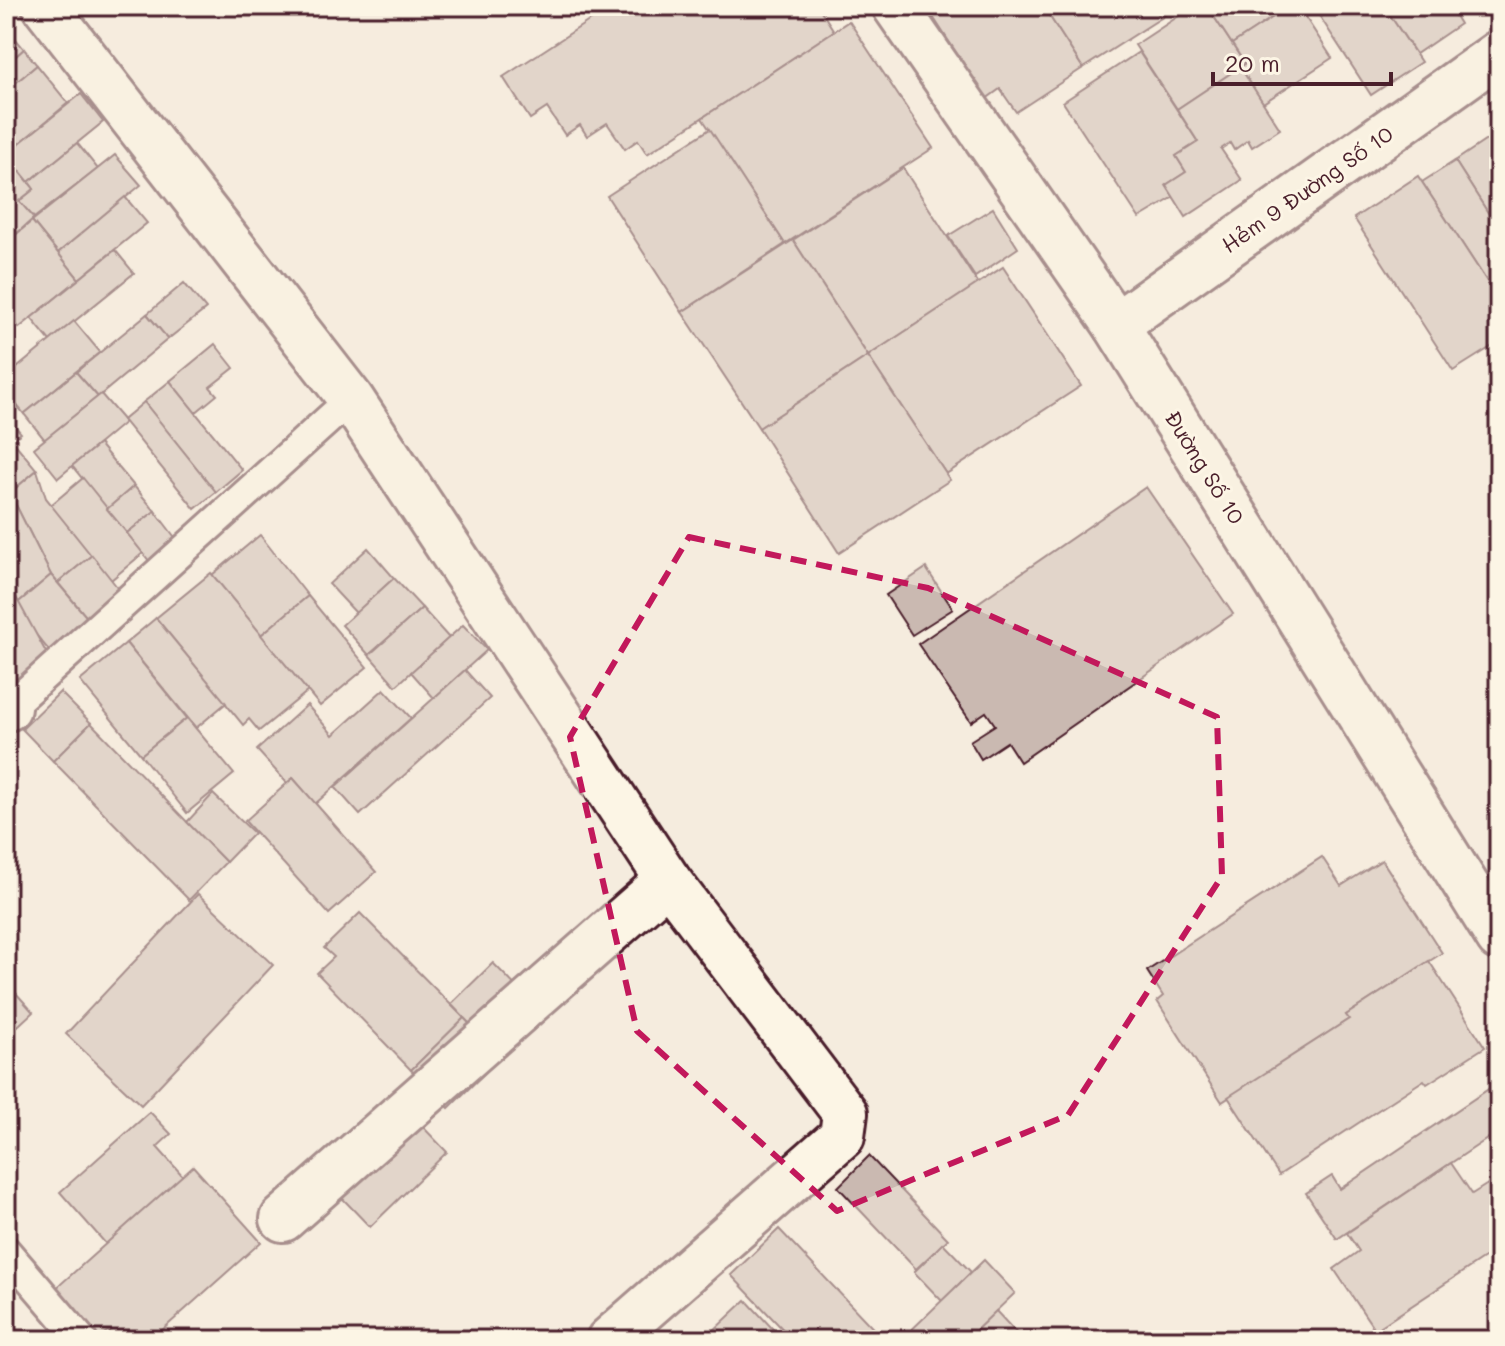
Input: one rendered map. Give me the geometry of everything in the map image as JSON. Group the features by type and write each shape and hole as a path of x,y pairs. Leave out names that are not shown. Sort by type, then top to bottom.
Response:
{"street":[{"path":"45,6 351,399 668,880 845,1113 842,1136 609,1340"},
{"name":"Đường Số 10","path":"895,6 1116,325 1499,938"},
{"name":"Hẻm 9 Đường Số 10","path":"1116,325 1499,53"},
{"path":"283,1219 668,880"}],"lane":[{"path":"7,708 351,399"},
{"path":"6,1251 82,1340"}],"highlighted area":[{"path":"689,537 928,588 1217,717 1222,876 1068,1115 837,1211 637,1031 570,737"}],"building":[{"path":"612,6 818,6 834,31 647,154 638,140 625,149 607,123 587,136 580,125 565,135 547,108 530,119 503,77"},
{"path":"926,6 1043,6 1083,68 1016,112 1000,89 986,99"},
{"path":"1043,6 1153,6 1161,18 1083,68"},
{"path":"1153,6 1178,6 1161,18"},
{"path":"1194,6 1207,6 1245,64 1177,109 1135,45"},
{"path":"1207,6 1290,6 1232,44"},
{"path":"1290,6 1298,6 1332,58 1263,103 1240,67 1245,64 1232,44"},
{"path":"1313,6 1384,6 1421,62 1371,95"},
{"path":"1384,6 1449,6 1460,24 1416,54"},
{"path":"849,21 933,148 785,244 702,118"},
{"path":"6,27 24,49 6,65"},
{"path":"24,49 37,65 6,91 6,65"},
{"path":"1139,52 1198,142 1176,156 1186,172 1166,185 1174,197 1139,218 1063,102"},
{"path":"37,65 68,103 6,155 6,91"},
{"path":"1240,67 1280,129 1252,147 1248,140 1234,150 1230,143 1221,149 1242,180 1186,217 1166,185 1186,172 1176,156 1198,142 1177,109"},
{"path":"81,94 103,122 29,182 6,154"},
{"path":"710,129 785,244 682,312 607,196"},
{"path":"1491,137 1499,149 1499,230 1455,161"},
{"path":"77,143 98,169 34,218 19,201 34,189 29,182"},
{"path":"6,154 34,189 19,201 34,218 6,243"},
{"path":"115,155 141,185 58,253 32,221"},
{"path":"1455,161 1499,230 1499,300 1422,182"},
{"path":"903,168 978,284 868,356 793,240"},
{"path":"1418,176 1499,300 1499,342 1453,371 1354,218"},
{"path":"125,197 147,223 79,279 58,253"},
{"path":"993,208 1018,248 975,277 948,236"},
{"path":"32,221 79,279 19,328 6,312 6,243"},
{"path":"793,240 868,356 759,428 682,312"},
{"path":"115,250 134,273 50,341 31,318"},
{"path":"1003,267 1081,386 946,474 868,356"},
{"path":"184,283 206,309 168,339 147,314"},
{"path":"147,314 168,339 98,397 76,372"},
{"path":"74,321 100,352 24,414 6,392 6,377"},
{"path":"215,344 234,368 210,387 217,395 195,413 170,381"},
{"path":"868,356 950,480 839,553 759,428"},
{"path":"76,372 98,397 45,440 24,414"},
{"path":"170,381 242,470 216,492 144,402"},
{"path":"101,394 125,422 58,478 34,448"},
{"path":"144,402 216,492 195,509 123,420"},
{"path":"6,415 21,433 6,445"},
{"path":"12,440 37,470 6,496 6,445"},
{"path":"99,444 134,486 107,509 72,466"},
{"path":"37,470 46,498 92,555 58,583 51,575 10,493"},
{"path":"83,478 143,553 111,580 51,505"},
{"path":"134,486 155,511 127,533 107,509"},
{"path":"1146,487 1233,614 1020,762 1007,742 981,759 970,741 995,725 986,712 971,722 918,644"},
{"path":"10,493 51,575 13,607 6,588 6,496"},
{"path":"155,511 177,540 150,562 127,533"},
{"path":"260,535 308,596 261,635 212,575"},
{"path":"368,548 394,578 356,613 329,584"},
{"path":"92,555 128,601 95,627 58,583"},
{"path":"926,568 953,609 912,635 886,595"},
{"path":"211,573 308,691 259,731 249,719 243,725 156,618"},
{"path":"51,575 95,627 56,659 13,607"},
{"path":"394,578 422,608 369,655 342,625"},
{"path":"6,579 54,667 13,700 6,687"},
{"path":"308,596 367,667 320,706 261,635"},
{"path":"422,608 449,638 396,686 369,655"},
{"path":"156,618 226,703 196,728 126,643"},
{"path":"463,625 487,650 434,698 411,672"},
{"path":"126,643 187,718 141,755 80,681"},
{"path":"465,670 490,698 360,815 335,787"},
{"path":"384,689 411,718 315,804 293,778 287,783 257,750 307,705 333,735"},
{"path":"60,692 91,723 53,761 22,729"},
{"path":"187,718 234,774 187,813 141,755"},
{"path":"91,723 226,862 189,900 53,761"},
{"path":"293,778 376,872 329,914 245,821"},
{"path":"213,794 254,833 226,862 187,822"},
{"path":"1322,857 1341,886 1382,860 1442,953 1346,1015 1349,1019 1222,1102 1157,1001 1163,996 1147,971"},
{"path":"198,894 273,965 141,1105 66,1034"},
{"path":"360,913 464,1018 411,1070 317,973 334,957 324,948"},
{"path":"1429,961 1485,1047 1427,1084 1424,1080 1279,1175 1228,1097 1349,1019 1346,1015"},
{"path":"493,963 544,1015 501,1057 451,1004"},
{"path":"6,982 33,1012 6,1037"},
{"path":"464,1018 501,1057 449,1108 411,1070"},
{"path":"1499,1082 1499,1131 1337,1239 1306,1193 1332,1176 1340,1189"},
{"path":"396,1099 447,1152 370,1227 319,1174"},
{"path":"150,1112 171,1134 157,1147 183,1176 106,1244 60,1192"},
{"path":"869,1156 948,1239 916,1269 838,1187"},
{"path":"1451,1163 1472,1194 1494,1180 1499,1187 1499,1248 1375,1330 1334,1269 1359,1251 1347,1233"},
{"path":"193,1166 261,1242 151,1340 116,1340 108,1331 95,1340 53,1291"},
{"path":"779,1229 884,1340 793,1340 731,1275"},
{"path":"943,1243 971,1272 942,1301 914,1272"},
{"path":"984,1260 1015,1293 966,1340 901,1340"},
{"path":"746,1300 783,1340 719,1340 712,1332"},
{"path":"996,1311 1023,1340 966,1340"}]}
